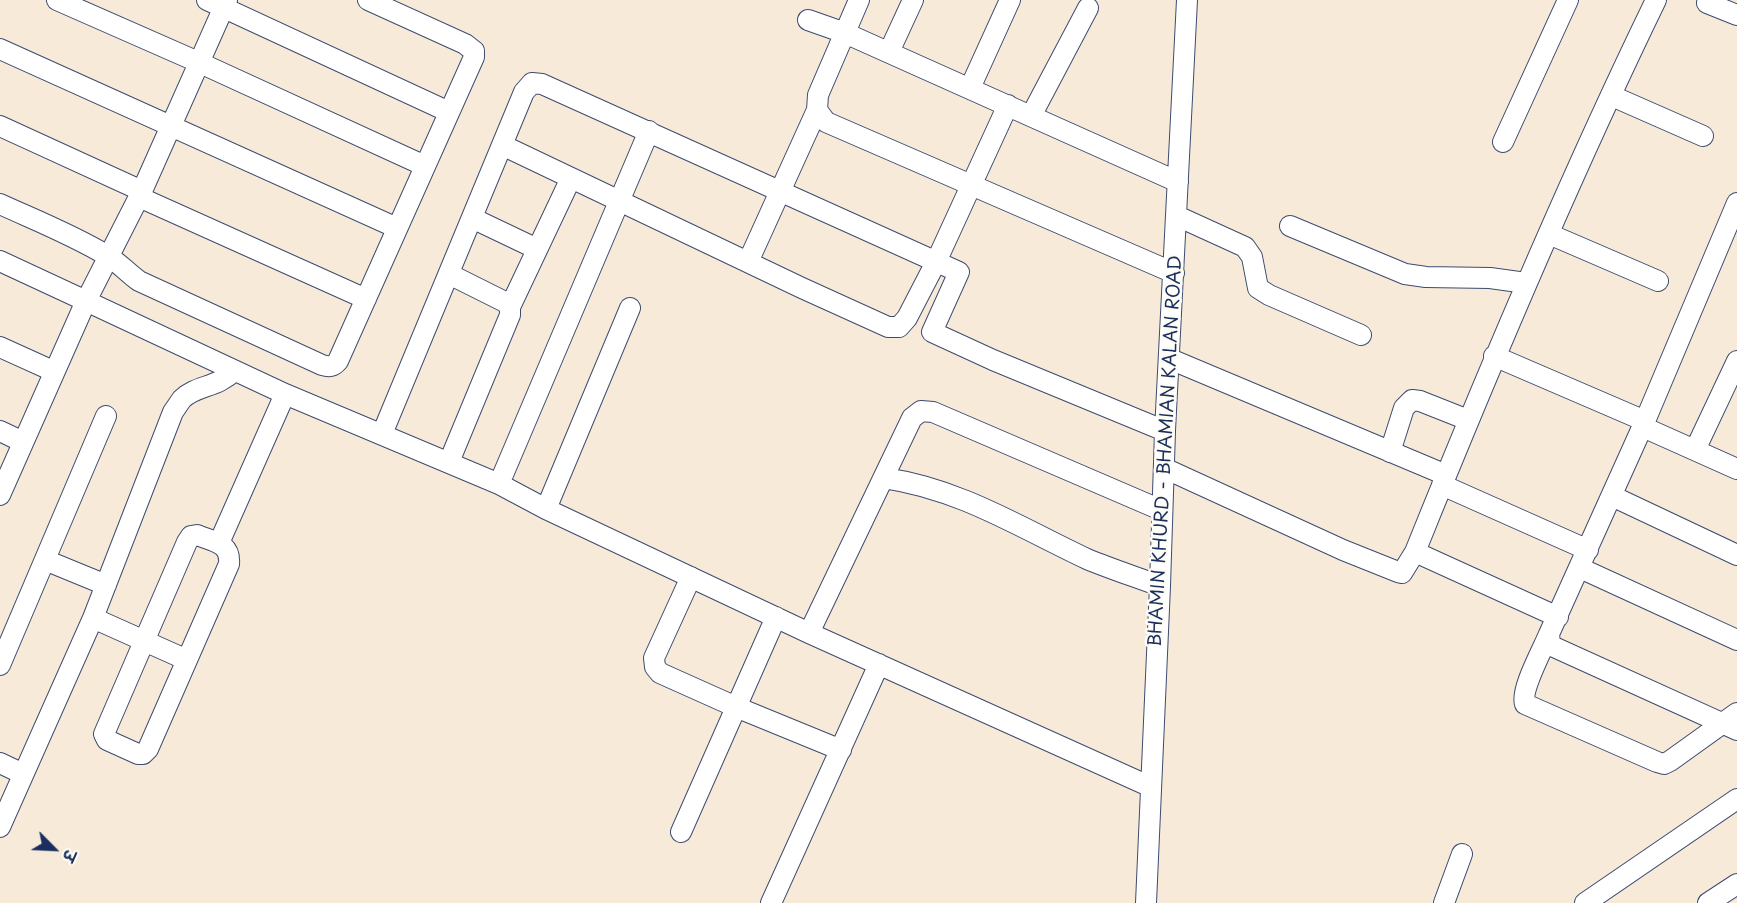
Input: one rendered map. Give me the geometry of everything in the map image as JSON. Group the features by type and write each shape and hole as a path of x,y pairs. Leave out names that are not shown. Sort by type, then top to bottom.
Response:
{"street":[{"path":"57,0 425,166"},
{"path":"0,204 109,256 124,271 139,281 329,367 334,365 338,361 474,57 474,51 465,44 368,0"},
{"path":"748,262 817,110 818,95 859,0"},
{"path":"889,52 913,0"},
{"path":"970,88 1010,0"},
{"name":"BHAMIN KHURD - BHAMIAN KALAN ROAD","path":"1146,903 1160,586 1161,510 1187,0"},
{"path":"1503,142 1568,0"},
{"path":"1164,468 1343,550 1398,572 1405,571 1415,552 1526,283 1656,0"},
{"path":"0,495 53,371 141,194 171,127 219,3 449,112"},
{"path":"1707,3 1737,15"},
{"path":"1031,116 1088,8"},
{"path":"808,20 889,52 1178,182"},
{"path":"0,49 397,228"},
{"path":"382,434 524,92 532,83 542,84 649,131 958,272 932,332 993,360 1165,431"},
{"path":"1612,96 1703,136"},
{"path":"502,145 888,327 899,327 907,318 936,262 1008,105"},
{"path":"817,110 826,122 1174,273"},
{"path":"0,126 366,299"},
{"path":"499,484 649,131"},
{"path":"449,462 510,315 510,307 571,178"},
{"path":"1732,722 1664,764 1533,709 1525,704 1523,699 1553,626 1731,233 1737,203"},
{"path":"1177,216 1245,247 1252,257 1258,288 1269,295 1361,335"},
{"path":"472,218 537,249"},
{"path":"1290,226 1405,274 1426,277 1490,278 1526,283"},
{"path":"1549,234 1658,281"},
{"path":"0,261 285,394 499,484 546,509 809,633 1151,787"},
{"path":"448,274 506,302 510,307"},
{"path":"546,509 630,308"},
{"path":"0,347 53,371"},
{"path":"1494,356 1737,469"},
{"path":"1170,359 1390,452 1588,550"},
{"path":"1695,450 1737,361"},
{"path":"0,827 93,618 173,412 183,399 196,390 225,380 234,371"},
{"path":"219,543 285,394"},
{"path":"1390,452 1404,408 1413,400 1468,420"},
{"path":"809,633 912,418 921,411 933,412 1161,510"},
{"path":"0,664 106,416"},
{"path":"0,431 23,442"},
{"path":"884,478 948,492 1088,559 1160,586"},
{"path":"1612,496 1737,555"},
{"path":"191,536 219,543 226,548 230,555 229,564 148,748 143,754 138,754 107,740 104,734 144,640 191,536"},
{"path":"1415,552 1553,626"},
{"path":"45,560 106,585"},
{"path":"1580,568 1737,640"},
{"path":"691,577 654,658 655,667 660,673 841,750"},
{"path":"681,832 776,617"},
{"path":"93,618 187,660"},
{"path":"1553,626 1550,644 1554,647 1732,722"},
{"path":"771,903 879,664"},
{"path":"0,763 23,774"},
{"path":"1585,903 1737,799"},
{"path":"1444,903 1462,854"},
{"path":"1708,903 1737,884"}]}
